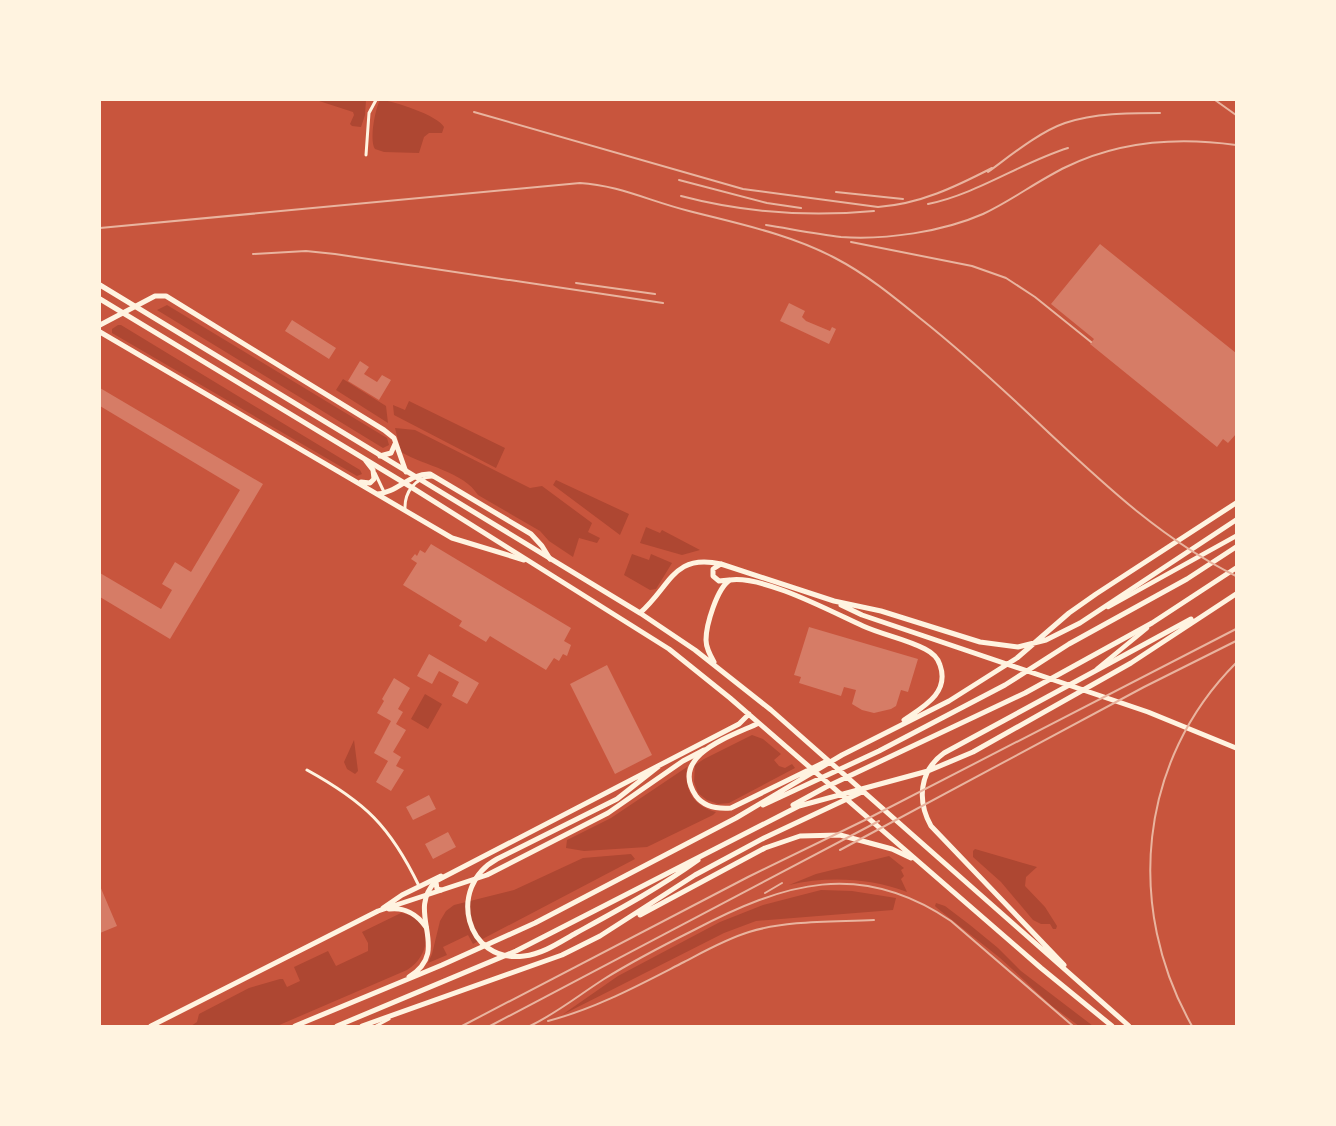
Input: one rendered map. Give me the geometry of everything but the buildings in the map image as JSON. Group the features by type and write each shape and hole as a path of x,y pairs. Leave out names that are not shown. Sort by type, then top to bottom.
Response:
{"main road":[{"path":"100,285 640,613 717,666 797,733 1129,1026"},
{"path":"100,325 155,296 166,296 384,430 394,438 406,472"},
{"path":"100,300 411,487 668,649 749,714 1041,968 1112,1026"},
{"path":"100,332 463,543 506,553 529,562"},
{"path":"379,456 391,453 395,446 394,438"},
{"path":"357,482 365,484 373,482 373,470 366,460"},
{"path":"377,494 385,493 430,474 531,534 550,559"},
{"path":"736,818 842,755 949,701 992,676 1017,658 1081,604 1236,503"},
{"path":"640,613 654,600 682,566 702,561 721,564 834,601 880,611 990,644 1018,647 1046,640 1080,623 1180,555 1236,520"},
{"path":"295,1026 393,986 535,923 736,818 879,751 988,693 1069,644 1187,579 1236,547"},
{"path":"721,564 713,569 713,576 719,580 747,580 820,604 863,626 918,646 933,654 940,664 942,672 939,691 929,703 889,731"},
{"path":"337,1026 516,951 760,825 826,787 1025,693 1152,623 1236,568"},
{"path":"717,666 710,654 706,640 719,591 730,580"},
{"path":"1085,988 936,833 924,813 922,789 929,769 944,753 1236,594"},
{"path":"834,601 862,615 1148,712 1236,748"},
{"path":"600,936 686,880 764,838 860,792 942,766 973,752 1074,697 1144,654 1214,606"},
{"path":"378,911 402,894 444,875 740,724 749,714"},
{"path":"150,1026 378,911 425,894 477,880 608,813 665,773 704,750 759,723"},
{"path":"704,750 692,764 691,787 703,803 723,808 741,804 842,755"},
{"path":"660,765 665,773"},
{"path":"660,765 628,792 606,805 497,859 482,869 473,880 468,894 467,909 471,924 478,937 495,951 509,956 524,956 547,949 647,895 713,849"},
{"path":"760,825 816,800 911,776"},
{"path":"362,1026 546,962 609,933 694,885 777,843 812,834 840,835 892,849 919,862"},
{"path":"393,986 412,975 424,962 430,946 423,913 425,894 444,875"},
{"path":"436,881 437,890 442,890"},
{"path":"378,911 392,908 407,911 417,917 428,930"}],"street":[{"path":"366,155 369,112 376,100"},
{"path":"373,470 388,500"},
{"path":"405,510 406,497 417,478"},
{"path":"1080,623 1236,536"},
{"path":"1094,671 1152,623"},
{"path":"307,770 346,793 372,814 396,842 419,886"},
{"path":"376,1026 396,1014"}],"shaded area":[{"path":"316,100 366,100 365,115 361,127 350,124 354,115 353,112"},
{"path":"380,100 404,106 434,118 444,127 442,133 429,133 424,137 419,153 384,152 375,149 373,145 373,125"},
{"path":"167,305 387,438 389,445 383,448 157,310"},
{"path":"121,325 360,470 362,474 357,476 112,333 112,329"},
{"path":"343,379 386,406 388,423 336,390"},
{"path":"409,401 505,448 496,468 394,415 393,405 405,410"},
{"path":"395,428 415,430 530,488 542,486 592,523 588,532 600,538 597,543 579,538 573,557 549,541 540,531 478,495 472,487 454,475 401,452"},
{"path":"556,480 629,514 620,535 553,485"},
{"path":"646,527 660,533 662,530 700,550 682,555 640,543"},
{"path":"632,554 649,560 651,554 672,563 656,589 650,590 624,575"},
{"path":"425,694 442,704 428,729 411,719"},
{"path":"752,735 763,739 781,754 774,760 779,766 785,768 792,764 795,768 729,803 718,804 707,800 698,793 694,782 695,765"},
{"path":"354,740 358,771 355,774 347,769 344,762"},
{"path":"687,767 687,782 692,796 701,806 716,812 713,815 647,847 584,851 566,848 567,840 611,818"},
{"path":"975,849 1037,867 1026,877 1025,886 1045,907 1057,926 1056,929 1053,929 1050,924 1041,924 1033,920 1001,882 973,857"},
{"path":"631,854 635,859 473,944 468,935 443,947 447,955 428,963 440,921 446,911 454,905 514,890 583,858"},
{"path":"889,856 904,868 901,870 904,876 901,879 907,892 864,881 849,880 819,880 789,885 816,874"},
{"path":"821,890 852,891 896,898 893,910 756,921 724,933 562,1015 618,976 720,922 763,905"},
{"path":"936,903 945,906 970,925 998,948 1021,971 1093,1026 1079,1026 1052,1006 1000,958 937,908 935,906"},
{"path":"401,913 412,916 419,922 424,929 426,938 425,947 421,955 407,970 277,1026 191,1026 197,1022 199,1014 249,988 280,979 283,979 287,987 300,981 294,967 328,951 336,966 368,951 368,943 362,932"}],"railway":[{"path":"1215,100 1236,115"},
{"path":"474,112 743,189 878,207 908,202 937,194 992,168"},
{"path":"988,172 1035,138 1065,123 1100,115 1160,113"},
{"path":"766,225 858,238 895,236 932,230 950,226 983,214 1066,167 1107,151 1150,143 1171,142 1193,141 1236,145"},
{"path":"928,204 964,193 1050,154 1068,148"},
{"path":"679,180 767,203 801,208"},
{"path":"100,228 580,183 621,190 675,207 764,230 818,250 846,264 880,286 937,332 1001,388 1136,511 1184,546 1236,576"},
{"path":"836,192 903,199"},
{"path":"681,196 705,202 776,212 825,214 874,211"},
{"path":"851,242 972,266 1006,278 1035,297 1091,342"},
{"path":"253,254 306,251 335,254 663,303"},
{"path":"576,283 655,294"},
{"path":"462,1026 748,877 865,820 1236,629"},
{"path":"840,850 1144,687 1236,641"},
{"path":"1192,1026 1171,981 1157,933 1151,885 1152,837 1161,790 1178,744 1203,702 1236,663"},
{"path":"490,1026 879,821"},
{"path":"765,893 782,883"},
{"path":"530,1026 559,1010 626,966 671,941 727,914 759,900 791,890 822,885 853,884 885,890 918,902 951,921 1073,1026"},
{"path":"548,1021 584,1010 618,995 732,938 749,932 795,923 874,920"}]}
